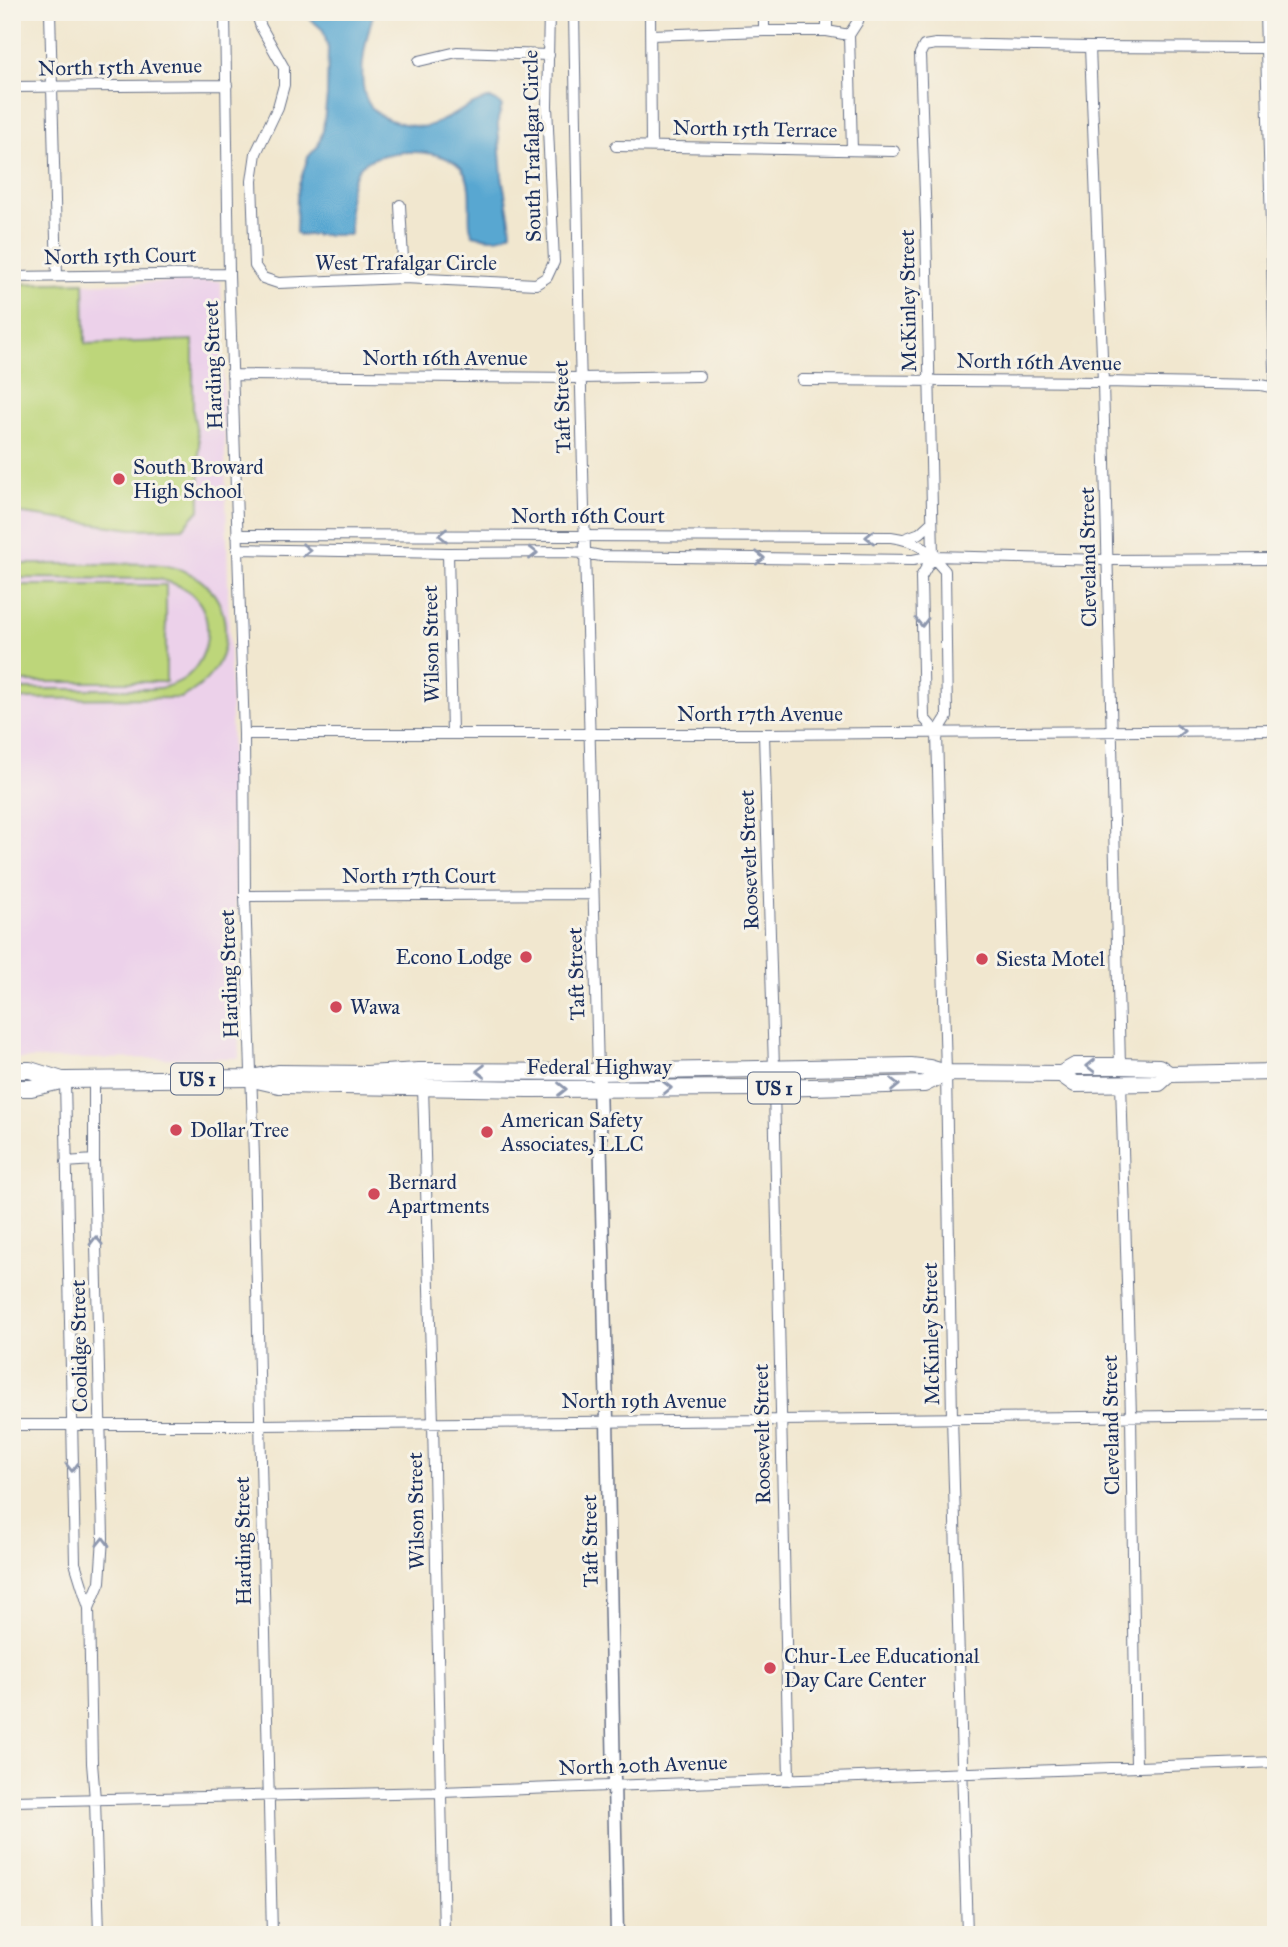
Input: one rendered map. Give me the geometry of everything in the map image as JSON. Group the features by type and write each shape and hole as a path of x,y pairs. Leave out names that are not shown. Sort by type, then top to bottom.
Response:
{"main road":[{"name":"Federal Highway","path":"12,1088 31,1088 65,1080 251,1078 278,1073 367,1074 432,1071 598,1072 911,1066 946,1073 1061,1074 1075,1066 1120,1066 1159,1067 1169,1073 1159,1083 1075,1084 1061,1074"},
{"name":"Federal Highway","path":"12,1070 30,1070 65,1080"},
{"name":"US 1","path":"1169,1073 1276,1072"},
{"name":"Federal Highway","path":"251,1078 279,1086 774,1088 924,1084 946,1073"}],"street":[{"path":"50,12 57,276"},
{"name":"Harding Street","path":"225,12 229,274 244,734 245,896 272,1935"},
{"name":"West Trafalgar Circle","path":"256,12 261,27 284,68 284,85 278,107 256,153 252,181 255,267 263,278 278,283 404,278 536,284 547,277"},
{"name":"South Trafalgar Circle","path":"547,277 554,262 547,106 549,12"},
{"name":"Taft Street","path":"575,12 580,378 593,818 617,1935"},
{"path":"650,12 652,146"},
{"path":"764,12 764,31"},
{"path":"827,12 828,31"},
{"path":"852,150 849,35 860,12"},
{"path":"1265,12 1269,45 1276,405"},
{"path":"650,35 764,31 828,31 849,35"},
{"name":"McKinley Street","path":"937,733 924,718 921,577 933,556 920,54 924,46 936,44 1090,47"},
{"path":"1090,47 1269,45"},
{"name":"Cleveland Street","path":"1090,47 1104,382 1120,1066"},
{"path":"419,61 457,52 549,55"},
{"name":"North 15th Avenue","path":"12,88 227,85"},
{"name":"North 15th Terrace","path":"616,146 894,152"},
{"path":"400,205 404,278"},
{"name":"North 15th Court","path":"12,277 229,274"},
{"name":"North 16th Avenue","path":"232,375 580,378 699,376"},
{"name":"North 16th Avenue","path":"802,380 1104,382 1261,385 1276,388"},
{"path":"904,539 920,533 932,522"},
{"name":"North 16th Court","path":"237,535 891,537 918,543 933,556"},
{"name":"North 16th Court","path":"237,549 913,560 933,556 1107,560 1276,559"},
{"name":"Wilson Street","path":"449,553 452,733"},
{"name":"McKinley Street","path":"933,556 944,571 945,585 947,717 937,733 967,1935"},
{"name":"North 17th Avenue","path":"244,734 1276,730"},
{"name":"Roosevelt Street","path":"764,734 774,1068"},
{"name":"North 17th Court","path":"245,896 593,894"},
{"name":"Coolidge Street","path":"65,1080 75,1563 89,1608 99,1935"},
{"name":"Coolidge Street","path":"89,1608 100,1582 103,1538 94,1080"},
{"name":"Cleveland Street","path":"1121,1083 1131,1416 1136,1767"},
{"name":"Wilson Street","path":"423,1087 444,1935"},
{"name":"Roosevelt Street","path":"774,1088 789,1780"},
{"path":"66,1162 94,1160"},
{"name":"North 19th Avenue","path":"12,1425 1276,1415"},
{"name":"North 20th Avenue","path":"12,1801 441,1792 1276,1762"}],"shaded area":[{"name":"South Broward High School","path":"221,281 239,1058 12,1059 12,285"}],"green space":[{"path":"84,282 85,344 193,340 193,412 199,442 200,509 183,528 132,529 16,513 17,460 12,459 12,284"},
{"path":"12,564 146,564 162,565 189,573 209,588 221,609 225,636 222,656 212,673 198,687 181,698 12,699 12,689 151,689 171,685 182,680 198,663 204,652 207,628 201,605 193,595 181,587 159,579 12,578"},
{"path":"12,585 166,585 166,682 12,682"}],"water":[{"path":"306,12 376,12 367,37 362,77 367,100 375,111 384,117 424,127 488,99 502,106 498,127 511,232 498,238 473,235 469,188 464,172 456,163 443,157 411,152 378,157 365,163 357,171 350,195 350,235 296,233 299,185 308,157 318,146 327,96 328,48 323,30"}],"place":[{"name":"South Broward High School","path":"119,479"},
{"name":"Econo Lodge","path":"526,957"},
{"name":"Siesta Motel","path":"982,959"},
{"name":"Wawa","path":"336,1007"},
{"name":"Dollar Tree","path":"176,1130"},
{"name":"American Safety Associates, LLC","path":"487,1132"},
{"name":"Bernard Apartments","path":"374,1194"},
{"name":"Chur-Lee Educational Day Care Center","path":"770,1668"}]}
